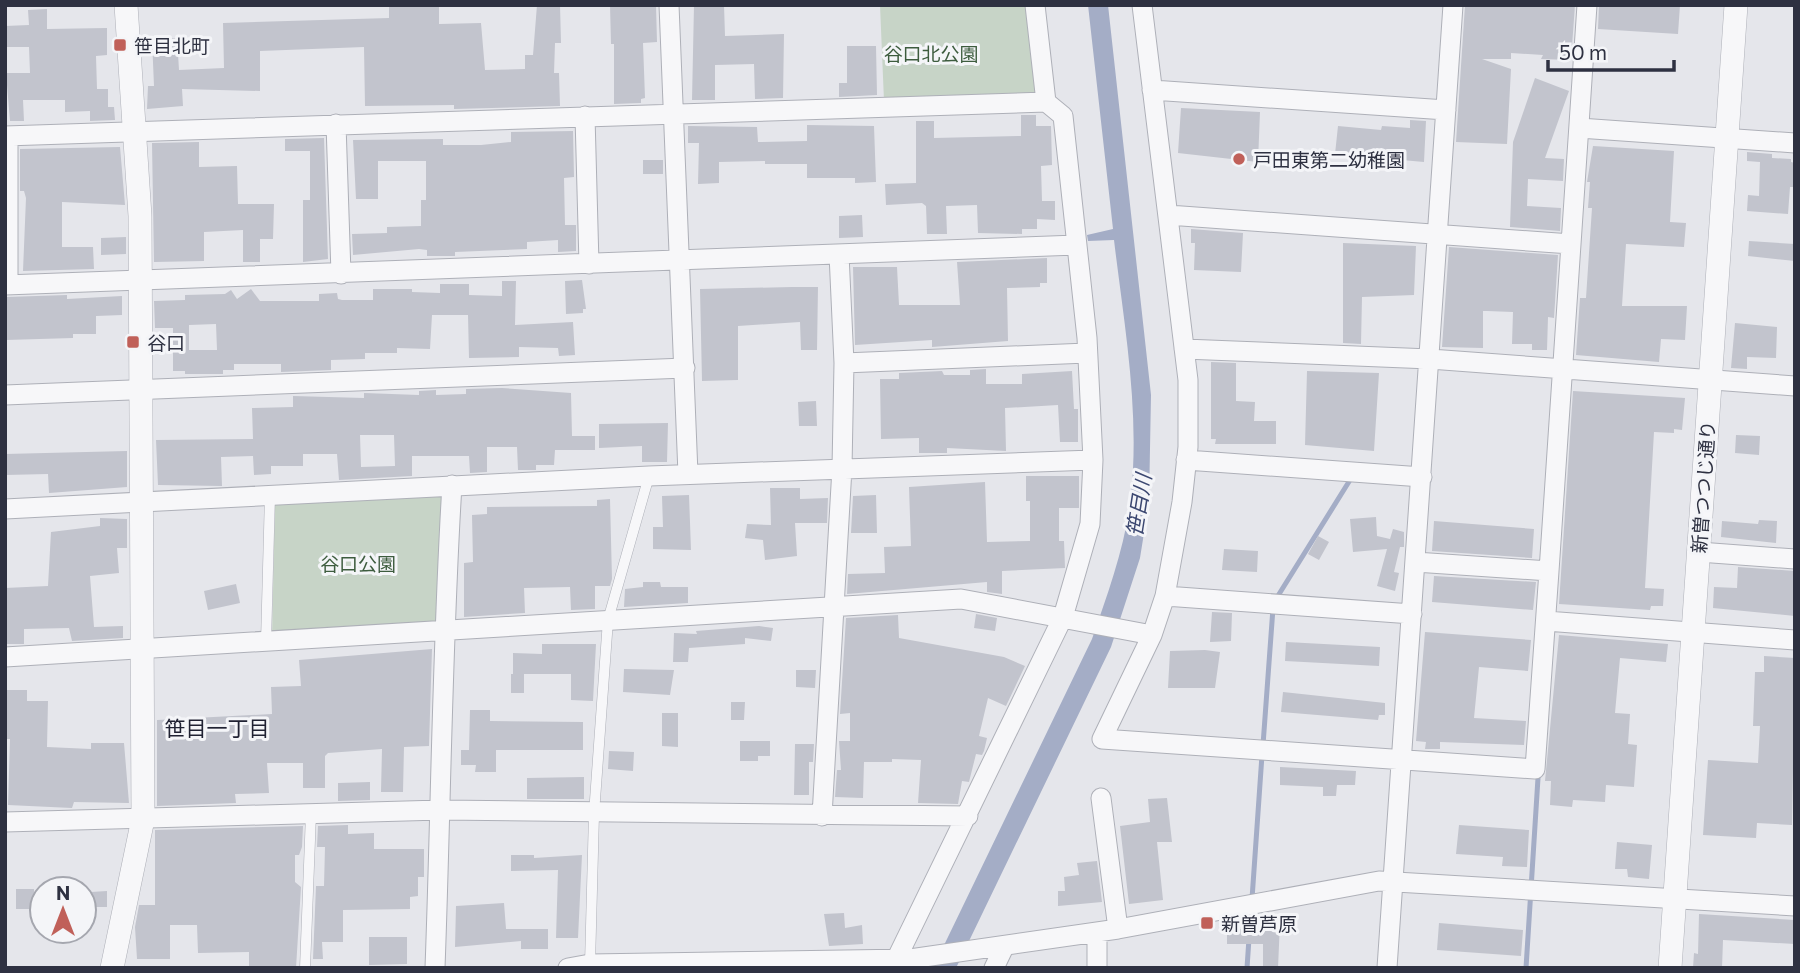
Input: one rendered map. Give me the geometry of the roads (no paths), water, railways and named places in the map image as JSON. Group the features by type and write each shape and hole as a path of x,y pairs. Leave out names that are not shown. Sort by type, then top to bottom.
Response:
{"street":[{"path":"112,968 143,819 139,389 141,281 127,5"},
{"path":"668,5 688,474"},
{"path":"1035,5 1046,102"},
{"path":"1142,5 1188,380 1186,460 1182,502 1165,596 1102,740 1535,769 1587,5"},
{"path":"1387,968 1453,5"},
{"name":"新曽つつじ通り","path":"1670,968 1736,5"},
{"path":"1152,90 1446,110"},
{"path":"899,962 1067,618 1090,524 1093,460 1087,353 1077,245 1063,116 1046,102 7,136 7,285 1077,245"},
{"path":"585,116 589,264"},
{"path":"336,124 341,274"},
{"path":"1579,128 1795,143"},
{"path":"1168,215 1571,244"},
{"path":"822,816 842,468 844,363 839,254"},
{"path":"1184,349 1430,359 1795,386"},
{"path":"844,363 1087,353"},
{"path":"5,395 685,368"},
{"path":"5,509 688,474 1093,460"},
{"path":"1186,460 1422,477"},
{"path":"435,968 441,810 443,631 452,485"},
{"path":"1699,552 1795,559"},
{"path":"1415,562 1549,572"},
{"path":"1165,596 1412,614"},
{"path":"5,657 141,651 961,599 1147,634"},
{"path":"1546,621 1795,640"},
{"path":"1101,798 1118,929"},
{"path":"5,822 441,810 594,814 968,816"},
{"path":"568,968 590,964 899,962 998,955 1097,933 1379,881 1795,906"},
{"path":"1097,933 1097,968"}],"lane":[{"path":"590,964 594,814 608,620 649,476"},
{"path":"266,642 270,495"},
{"path":"305,968 311,814"}],"water":[{"name":"笹目川","path":"1088,5 1108,5 1151,395 1149,502 1140,558 1111,647 956,968 933,968 1092,639 1116,568 1129,513 1134,431 1114,240 1088,241 1087,235 1113,229"}],"waterway":[{"path":"1276,599 1350,480"},
{"path":"1263,745 1273,608"},
{"path":"1252,899 1262,755"},
{"path":"1526,968 1538,778"},
{"path":"1247,968 1251,909"}],"place":[{"name":"笹目北町","path":"120,45"},
{"name":"戸田東第二幼稚園","path":"1239,159"},
{"name":"谷口","path":"133,342"},
{"name":"新曽芦原","path":"1207,923"}],"district":[{"name":"笹目一丁目","path":"217,727"}],"park label":[{"name":"谷口北公園","path":"931,53"},
{"name":"谷口公園","path":"358,563"}]}
